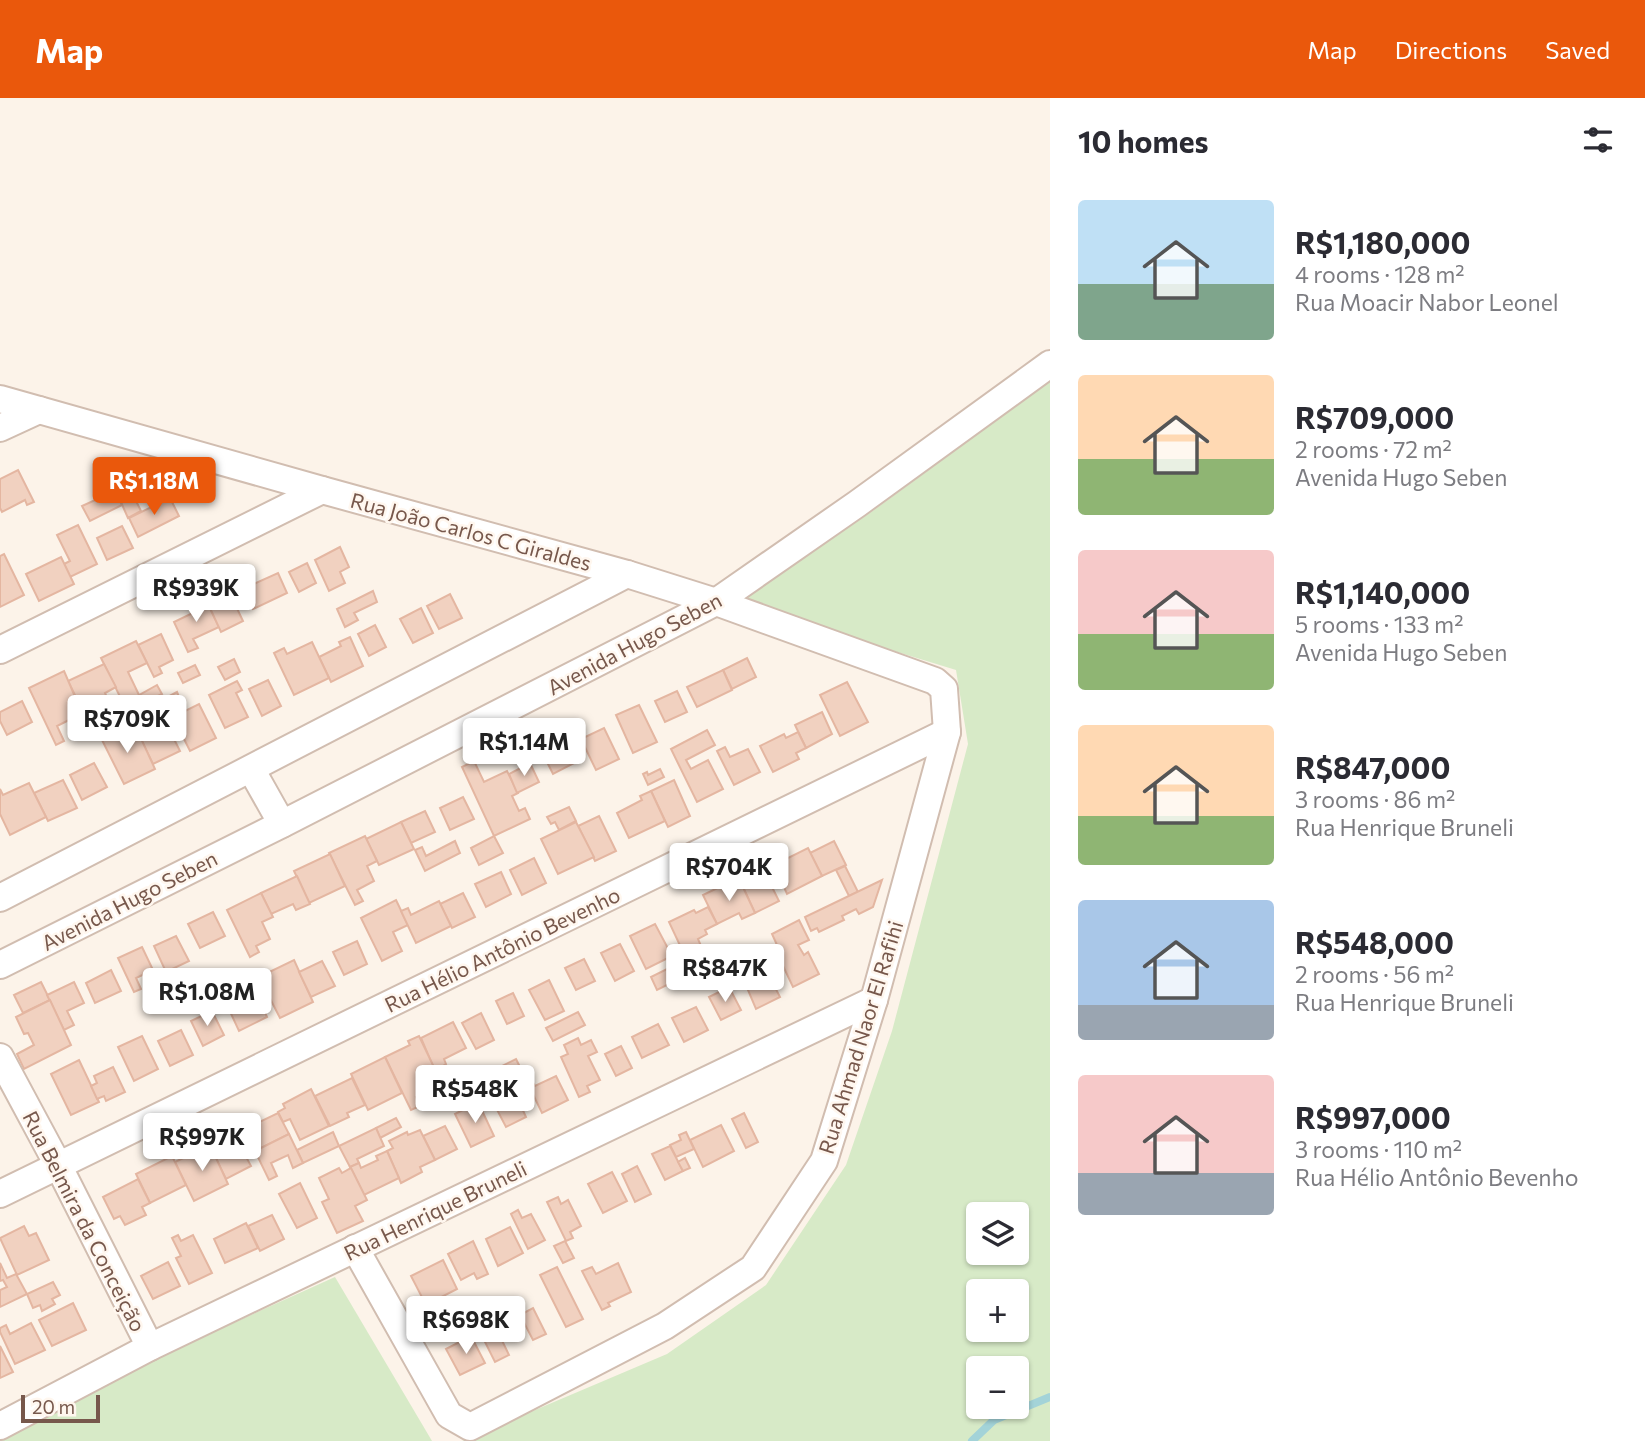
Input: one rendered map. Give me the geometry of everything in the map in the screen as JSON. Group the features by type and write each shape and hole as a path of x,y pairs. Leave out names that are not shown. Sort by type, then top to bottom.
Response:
{"street":[{"name":"Avenida Hugo Seben","path":"0,965 716,602 1050,364"},
{"name":"Rua João Carlos C Giraldes","path":"0,399 626,574 716,602 935,681"},
{"path":"0,428 39,410"},
{"path":"0,650 322,490"},
{"path":"0,898 626,574"},
{"name":"Rua Ahmad Naor El Rafihi","path":"355,1248 449,1416 470,1427 665,1326 753,1268 824,1161 874,1000 947,732 944,689 935,681"},
{"name":"Rua Hélio Antônio Bevenho","path":"0,1194 947,732"},
{"path":"251,769 282,824"},
{"name":"Rua Henrique Bruneli","path":"0,1426 150,1347 874,1000"},
{"name":"Rua Belmira da Conceição","path":"0,1057 150,1347"}],"green space":[{"path":"1050,381 1050,1441 462,1441 667,1354 766,1285 846,1165 892,1031 968,744 956,670 738,603 874,510"},
{"path":"335,1277 432,1441 0,1441 0,1438 147,1362"}],"building":[{"path":"18,470 34,502 27,505 25,500 2,512 0,479"},
{"path":"140,478 147,493 135,499 141,511 128,518 116,491"},
{"path":"115,491 122,505 90,521 82,506"},
{"path":"170,498 179,516 138,537 129,518"},
{"path":"78,525 97,564 70,577 64,564 70,561 57,535"},
{"path":"122,526 133,548 107,560 97,538"},
{"path":"340,547 349,567 340,572 345,583 329,591 315,560"},
{"path":"4,554 24,595 0,607 0,556"},
{"path":"61,557 74,584 39,601 26,574"},
{"path":"307,563 316,583 299,592 289,572"},
{"path":"278,573 287,593 253,609 243,589"},
{"path":"373,591 377,602 354,613 358,620 345,627 337,609"},
{"path":"450,594 462,618 439,629 427,606"},
{"path":"204,596 219,627 193,639 198,648 188,652 174,622 197,611 193,601"},
{"path":"232,598 243,621 221,632 210,608"},
{"path":"421,608 433,633 413,643 400,619"},
{"path":"375,625 386,647 369,656 358,634"},
{"path":"161,634 173,660 159,667 162,673 154,677 138,645"},
{"path":"350,637 363,666 331,682 319,657 341,646 339,642"},
{"path":"136,641 147,663 128,672 139,695 157,685 162,694 127,711 101,658"},
{"path":"312,642 329,678 294,695 274,653 284,648 287,654"},
{"path":"747,658 756,677 732,689 723,670"},
{"path":"234,659 240,672 225,680 218,667"},
{"path":"104,664 116,687 105,693 108,700 92,709 99,724 91,728 68,681"},
{"path":"195,665 200,675 183,683 178,673"},
{"path":"723,670 732,690 697,707 687,687"},
{"path":"64,671 76,699 68,703 75,717 57,726 64,741 56,745 29,688"},
{"path":"268,680 281,706 262,716 249,689"},
{"path":"237,681 242,690 236,693 248,717 225,728 209,695"},
{"path":"847,682 868,722 840,736 820,695"},
{"path":"677,691 687,712 665,722 655,701"},
{"path":"177,692 182,704 170,711 164,699"},
{"path":"22,701 32,722 7,735 0,721 0,712"},
{"path":"142,703 149,718 161,713 180,751 153,764 127,711"},
{"path":"199,704 216,738 190,751 173,717"},
{"path":"639,705 657,742 633,753 616,715"},
{"path":"822,712 832,734 806,748 795,725"},
{"path":"116,726 123,740 138,732 155,769 124,784 99,734"},
{"path":"604,728 619,759 596,770 581,739"},
{"path":"707,730 715,745 686,760 691,769 708,760 723,789 697,802 671,749"},
{"path":"798,732 806,748 796,753 799,759 773,772 760,746 784,734 786,738"},
{"path":"566,740 576,762 553,774 542,752"},
{"path":"725,747 730,757 748,749 760,772 734,785 717,751"},
{"path":"474,761 484,782 507,771 518,793 512,796 519,811 525,808 530,819 494,836 462,767"},
{"path":"94,763 107,787 82,800 70,775"},
{"path":"530,763 539,782 517,793 509,774"},
{"path":"660,769 664,777 648,785 643,774 647,772 648,775"},
{"path":"63,780 77,808 48,821 34,793"},
{"path":"674,780 690,816 668,827 651,791"},
{"path":"29,783 46,817 10,835 0,814 0,789 3,795"},
{"path":"651,791 665,821 629,838 617,813 642,800 640,796"},
{"path":"463,797 474,819 450,830 440,808"},
{"path":"569,807 576,821 559,830 555,822 551,824 547,817"},
{"path":"425,811 435,832 411,843 401,822"},
{"path":"599,816 616,851 595,861 578,826"},
{"path":"401,822 414,849 379,865 366,839"},
{"path":"576,822 594,857 558,874 541,839"},
{"path":"365,836 377,861 367,866 374,881 357,890 363,901 355,905 329,853"},
{"path":"494,836 503,853 479,865 471,848"},
{"path":"455,841 460,853 425,871 415,850 422,847 426,856"},
{"path":"834,841 846,865 822,876 810,853"},
{"path":"808,848 822,876 787,894 774,865"},
{"path":"330,854 345,886 309,903 294,871"},
{"path":"534,858 546,883 522,895 510,870"},
{"path":"845,866 858,892 849,896 836,870"},
{"path":"501,872 511,894 486,907 475,884"},
{"path":"766,875 779,901 755,913 743,887"},
{"path":"297,876 310,904 296,910 293,904 271,914 261,893"},
{"path":"882,880 873,907 859,914 856,909 842,916 844,920 819,932 817,928 811,931 805,917"},
{"path":"730,882 733,887 741,883 755,913 742,919 739,913 717,924 703,895"},
{"path":"261,893 273,917 262,922 270,939 256,946 259,952 250,957 227,910"},
{"path":"463,893 475,917 452,928 440,904"},
{"path":"396,900 408,925 393,932 402,951 382,961 361,918"},
{"path":"439,901 451,926 416,943 401,911 408,908 411,915"},
{"path":"708,907 717,924 705,930 707,934 698,939 701,946 684,954 669,922 694,910 696,913"},
{"path":"213,912 225,936 200,948 188,924"},
{"path":"799,920 809,940 798,945 804,955 808,952 819,974 793,987 774,947 777,945 772,934"},
{"path":"655,924 672,956 646,969 630,936"},
{"path":"176,936 189,961 166,972 154,946"},
{"path":"357,941 367,964 344,975 333,952"},
{"path":"620,944 634,971 615,981 601,953"},
{"path":"142,947 153,970 136,978 141,989 134,992 118,958"},
{"path":"584,959 595,981 576,990 565,968"},
{"path":"687,959 693,972 657,990 651,977"},
{"path":"294,960 313,1002 280,1018 259,977"},
{"path":"322,961 335,986 311,997 299,972"},
{"path":"763,964 780,997 756,1009 745,983 756,978 752,970"},
{"path":"111,970 121,991 95,1003 86,983"},
{"path":"259,977 269,997 260,1001 267,1017 239,1031 227,1005 231,1003 226,992 233,989 237,997 252,990 248,982"},
{"path":"549,980 564,1011 545,1020 529,990"},
{"path":"41,982 50,1000 23,1013 14,995"},
{"path":"74,982 84,1003 67,1011 74,1025 64,1030 47,995"},
{"path":"729,987 741,1010 721,1020 709,997"},
{"path":"513,993 524,1016 507,1024 496,1001"},
{"path":"50,1000 71,1045 24,1069 17,1054 34,1045 28,1033 24,1034 16,1017"},
{"path":"696,1007 708,1030 684,1042 672,1018"},
{"path":"212,1011 224,1035 203,1046 191,1021"},
{"path":"578,1012 585,1025 553,1041 546,1028"},
{"path":"481,1013 494,1040 476,1049 462,1023"},
{"path":"453,1022 466,1048 444,1059 446,1064 435,1071 421,1038"},
{"path":"658,1024 669,1045 642,1058 632,1037"},
{"path":"181,1030 193,1055 170,1066 158,1041"},
{"path":"142,1036 158,1069 134,1081 118,1047"},
{"path":"419,1036 442,1084 416,1097 420,1106 411,1110 385,1057 410,1045 408,1041"},
{"path":"578,1038 581,1045 591,1040 597,1052 588,1056 600,1080 587,1086 590,1092 579,1097 561,1057 568,1054 564,1045"},
{"path":"621,1046 632,1068 616,1076 605,1054"},
{"path":"385,1057 402,1093 368,1110 351,1074"},
{"path":"516,1059 524,1075 488,1092 480,1077"},
{"path":"79,1060 99,1102 71,1115 51,1074"},
{"path":"113,1067 125,1092 106,1101 104,1096 97,1099 91,1086 97,1083 94,1076"},
{"path":"556,1076 568,1100 542,1113 528,1084 532,1081 535,1086"},
{"path":"480,1077 487,1089 452,1106 446,1094"},
{"path":"352,1078 365,1105 347,1113 349,1117 330,1126 315,1096"},
{"path":"311,1089 329,1126 300,1140 290,1119 283,1122 278,1112 285,1108 283,1104"},
{"path":"514,1091 526,1117 506,1127 493,1102"},
{"path":"478,1102 494,1136 471,1147 455,1114"},
{"path":"278,1113 289,1134 255,1151 245,1129"},
{"path":"744,1113 758,1142 746,1148 732,1119"},
{"path":"396,1118 401,1127 380,1138 376,1128"},
{"path":"243,1125 255,1150 245,1155 251,1166 226,1179 208,1142"},
{"path":"721,1125 734,1151 703,1167 690,1140"},
{"path":"445,1126 457,1149 435,1160 423,1136"},
{"path":"376,1128 384,1146 357,1159 359,1163 350,1167 339,1146"},
{"path":"420,1130 435,1160 420,1167 422,1172 401,1183 387,1151 393,1148 389,1141 407,1132 408,1135"},
{"path":"333,1132 339,1146 303,1163 297,1150"},
{"path":"686,1132 694,1149 676,1157 670,1145 681,1140 679,1135"},
{"path":"289,1134 303,1163 293,1168 288,1155 271,1163 277,1176 269,1180 255,1151"},
{"path":"210,1145 228,1184 194,1201 175,1162"},
{"path":"670,1146 683,1171 665,1180 652,1154"},
{"path":"387,1151 399,1178 364,1195 350,1167 359,1163 361,1168 378,1160 376,1156"},
{"path":"172,1156 186,1185 150,1203 136,1174"},
{"path":"685,1158 690,1168 683,1171 678,1162"},
{"path":"637,1166 651,1194 635,1202 622,1174"},
{"path":"339,1168 342,1173 351,1168 367,1200 355,1206 363,1221 337,1233 322,1202 329,1199 319,1178"},
{"path":"612,1172 627,1201 603,1213 588,1184"},
{"path":"138,1179 150,1203 142,1207 146,1215 125,1225 120,1216 114,1219 103,1197"},
{"path":"300,1183 317,1218 297,1228 279,1194"},
{"path":"558,1197 561,1204 568,1200 581,1226 570,1232 573,1238 566,1241 547,1202"},
{"path":"518,1210 522,1218 531,1214 545,1240 528,1249 511,1214"},
{"path":"272,1215 284,1239 260,1251 248,1226"},
{"path":"246,1223 258,1248 225,1263 214,1239"},
{"path":"24,1226 29,1236 36,1233 49,1260 17,1275 0,1238"},
{"path":"510,1227 523,1253 498,1266 486,1239"},
{"path":"178,1235 181,1241 193,1235 212,1273 189,1284 176,1258 181,1256 172,1238"},
{"path":"473,1241 488,1274 477,1279 474,1273 461,1280 448,1254"},
{"path":"565,1241 574,1258 563,1263 554,1246"},
{"path":"443,1260 457,1289 426,1305 411,1276"},
{"path":"168,1262 180,1286 153,1299 141,1276"},
{"path":"0,1263 7,1278 16,1274 27,1294 0,1307 0,1290 7,1287 3,1280 0,1281"},
{"path":"618,1263 631,1292 608,1303 610,1306 602,1310 582,1271 592,1267 596,1274"},
{"path":"557,1267 583,1319 566,1327 540,1275"},
{"path":"53,1282 60,1295 52,1299 55,1304 42,1311 40,1305 33,1308 27,1294"},
{"path":"73,1303 86,1330 52,1346 39,1320"},
{"path":"533,1308 546,1334 533,1340 520,1315"},
{"path":"469,1318 474,1329 468,1332 463,1322"},
{"path":"31,1323 45,1350 15,1364 0,1328 6,1325 10,1334"},
{"path":"486,1324 491,1333 497,1330 509,1355 495,1362 478,1328"},
{"path":"471,1336 485,1363 460,1375 446,1349"},
{"path":"0,1346 13,1372 0,1378"}],"waterway":[{"path":"972,1441 994,1420 1050,1397"}]}
